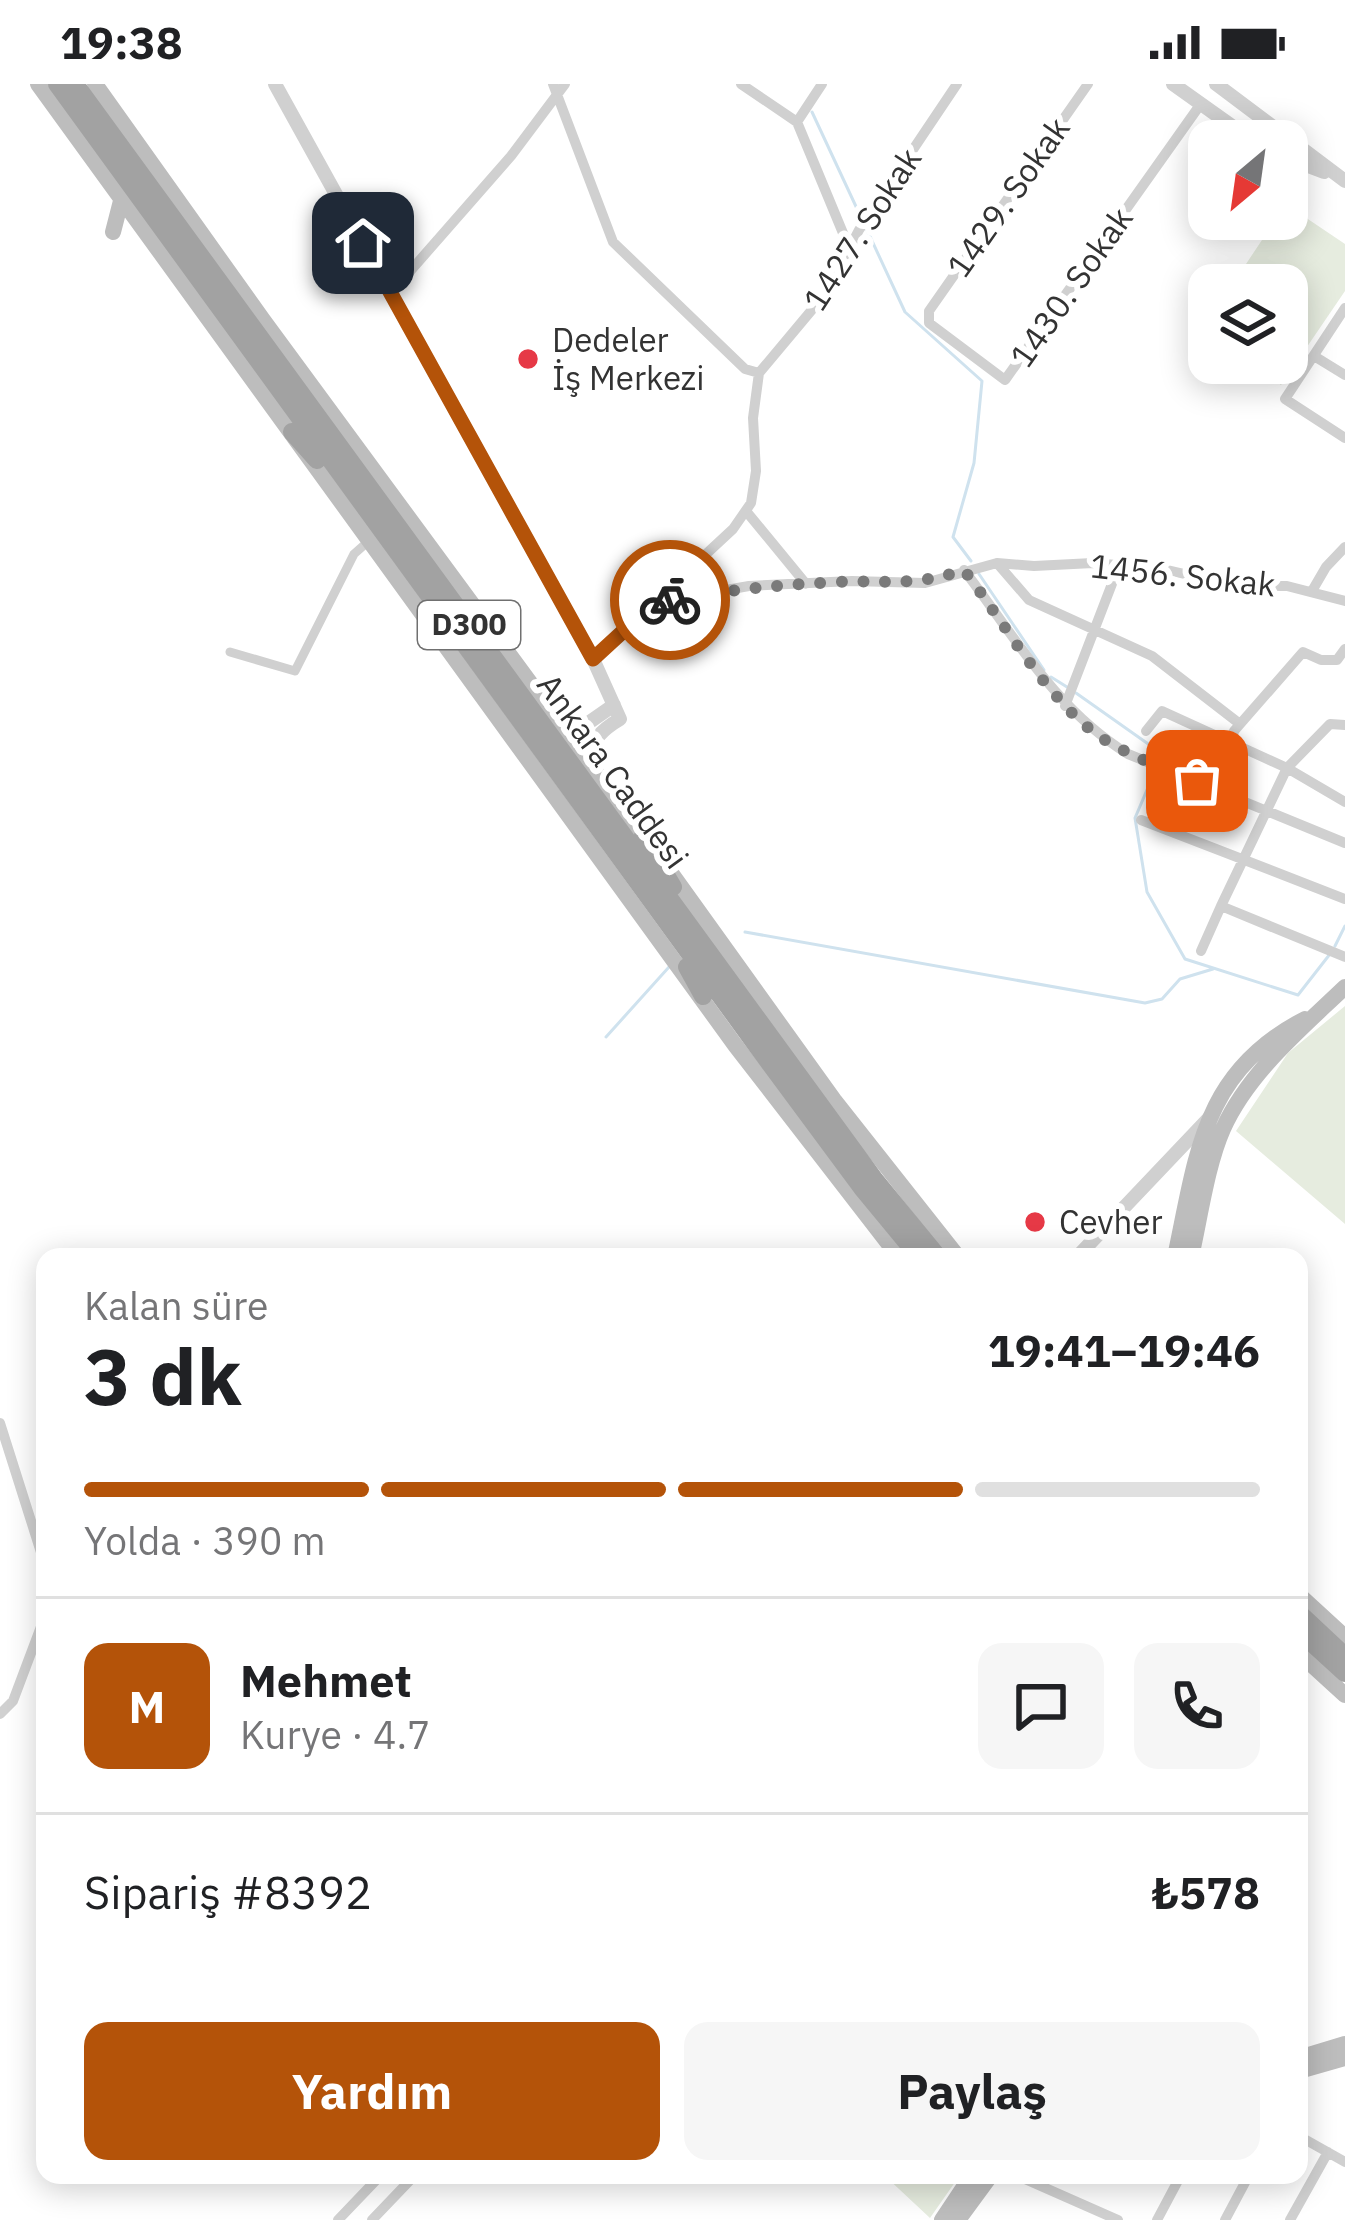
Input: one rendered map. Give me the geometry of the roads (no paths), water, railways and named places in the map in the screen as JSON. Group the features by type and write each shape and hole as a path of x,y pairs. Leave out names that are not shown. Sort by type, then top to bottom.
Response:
{"highway":[{"name":"Ankara Caddesi","path":"57,84 657,910 931,1248"},
{"name":"Ankara Caddesi","path":"75,84 720,969 862,1188 912,1248"},
{"path":"172,218 263,320"},
{"path":"292,432 396,551"},
{"path":"643,836 720,969"},
{"path":"657,910 703,996"},
{"path":"1308,1621 1345,1656"},
{"path":"1308,1638 1345,1673"}],"main road":[{"name":"Ankara Caddesi","path":"38,84 824,1163 892,1248"},
{"name":"Ankara Caddesi","path":"95,84 555,721 904,1195 950,1248"},
{"path":"113,232 122,196"},
{"path":"152,263 176,269"},
{"path":"1193,1248 1222,1131 1250,1086 1345,988"},
{"path":"1177,1248 1209,1118 1233,1076 1267,1038 1322,1010"},
{"path":"1308,1603 1345,1637"},
{"path":"1308,1661 1345,1695"},
{"path":"1308,2055 1345,2044"},
{"path":"1308,2069 1345,2058"},
{"path":"942,2220 966,2184"},
{"path":"958,2220 984,2184"}],"street":[{"path":"275,84 593,659 617,712"},
{"path":"741,84 796,122 850,250"},
{"path":"796,122 822,84"},
{"name":"1427. Sokak","path":"758,374 826,293 957,84"},
{"name":"1429. Sokak","path":"929,311 1088,84"},
{"path":"1173,84 1222,120"},
{"path":"1216,84 1342,179"},
{"path":"391,293 511,156 558,87"},
{"path":"558,87 613,242 745,369 758,374 751,503 733,529 593,659"},
{"name":"1430. Sokak","path":"929,311 929,323 1005,380 1200,105"},
{"path":"1308,166 1342,179"},
{"path":"1345,308 1286,398 1345,438"},
{"path":"1314,356 1345,374"},
{"path":"746,511 806,584"},
{"path":"230,652 295,671 354,554 371,539"},
{"path":"1312,591 1345,547"},
{"path":"997,563 1029,600 1153,656 1240,724"},
{"name":"1456. Sokak","path":"655,602 749,586 925,583 997,563 1120,563 1236,586 1287,586 1345,601"},
{"path":"1065,706 1120,563"},
{"path":"964,570 1065,706 1098,735 1128,754 1345,843"},
{"path":"1232,744 1240,724 1303,652 1337,661 1345,649"},
{"path":"1146,731 1162,711 1287,768 1345,802"},
{"path":"555,721 581,728 617,712"},
{"path":"597,776 589,757 593,744 617,712"},
{"path":"1202,950 1287,768 1330,724 1345,726"},
{"path":"1141,820 1345,899"},
{"path":"1222,907 1345,957"},
{"path":"1086,1248 1209,1118"},
{"path":"0,1423 36,1536"},
{"path":"0,1714 13,1701 36,1640"},
{"path":"1308,2141 1345,2162"},
{"path":"1290,2220 1328,2152"},
{"path":"338,2220 372,2184"},
{"path":"372,2220 406,2184"},
{"path":"1036,2184 1118,2220"},
{"path":"1157,2220 1176,2184"},
{"path":"1225,2220 1244,2184"}],"waterway":[{"path":"812,112 859,213"},
{"path":"867,230 905,312 982,381 974,463 953,537 971,561"},
{"path":"979,574 1044,670"},
{"path":"1051,677 1067,687"},
{"path":"1076,693 1161,753 1160,761"},
{"path":"1155,771 1135,818 1147,892 1185,959 1298,995 1330,954"},
{"path":"1335,946 1345,926"},
{"path":"745,932 1145,1003 1162,999 1180,979 1213,969"},
{"path":"606,1037 669,967"}],"place":[{"name":"Dedeler İş Merkezi","path":"528,359"},
{"name":"Cevher","path":"1035,1222"}]}
